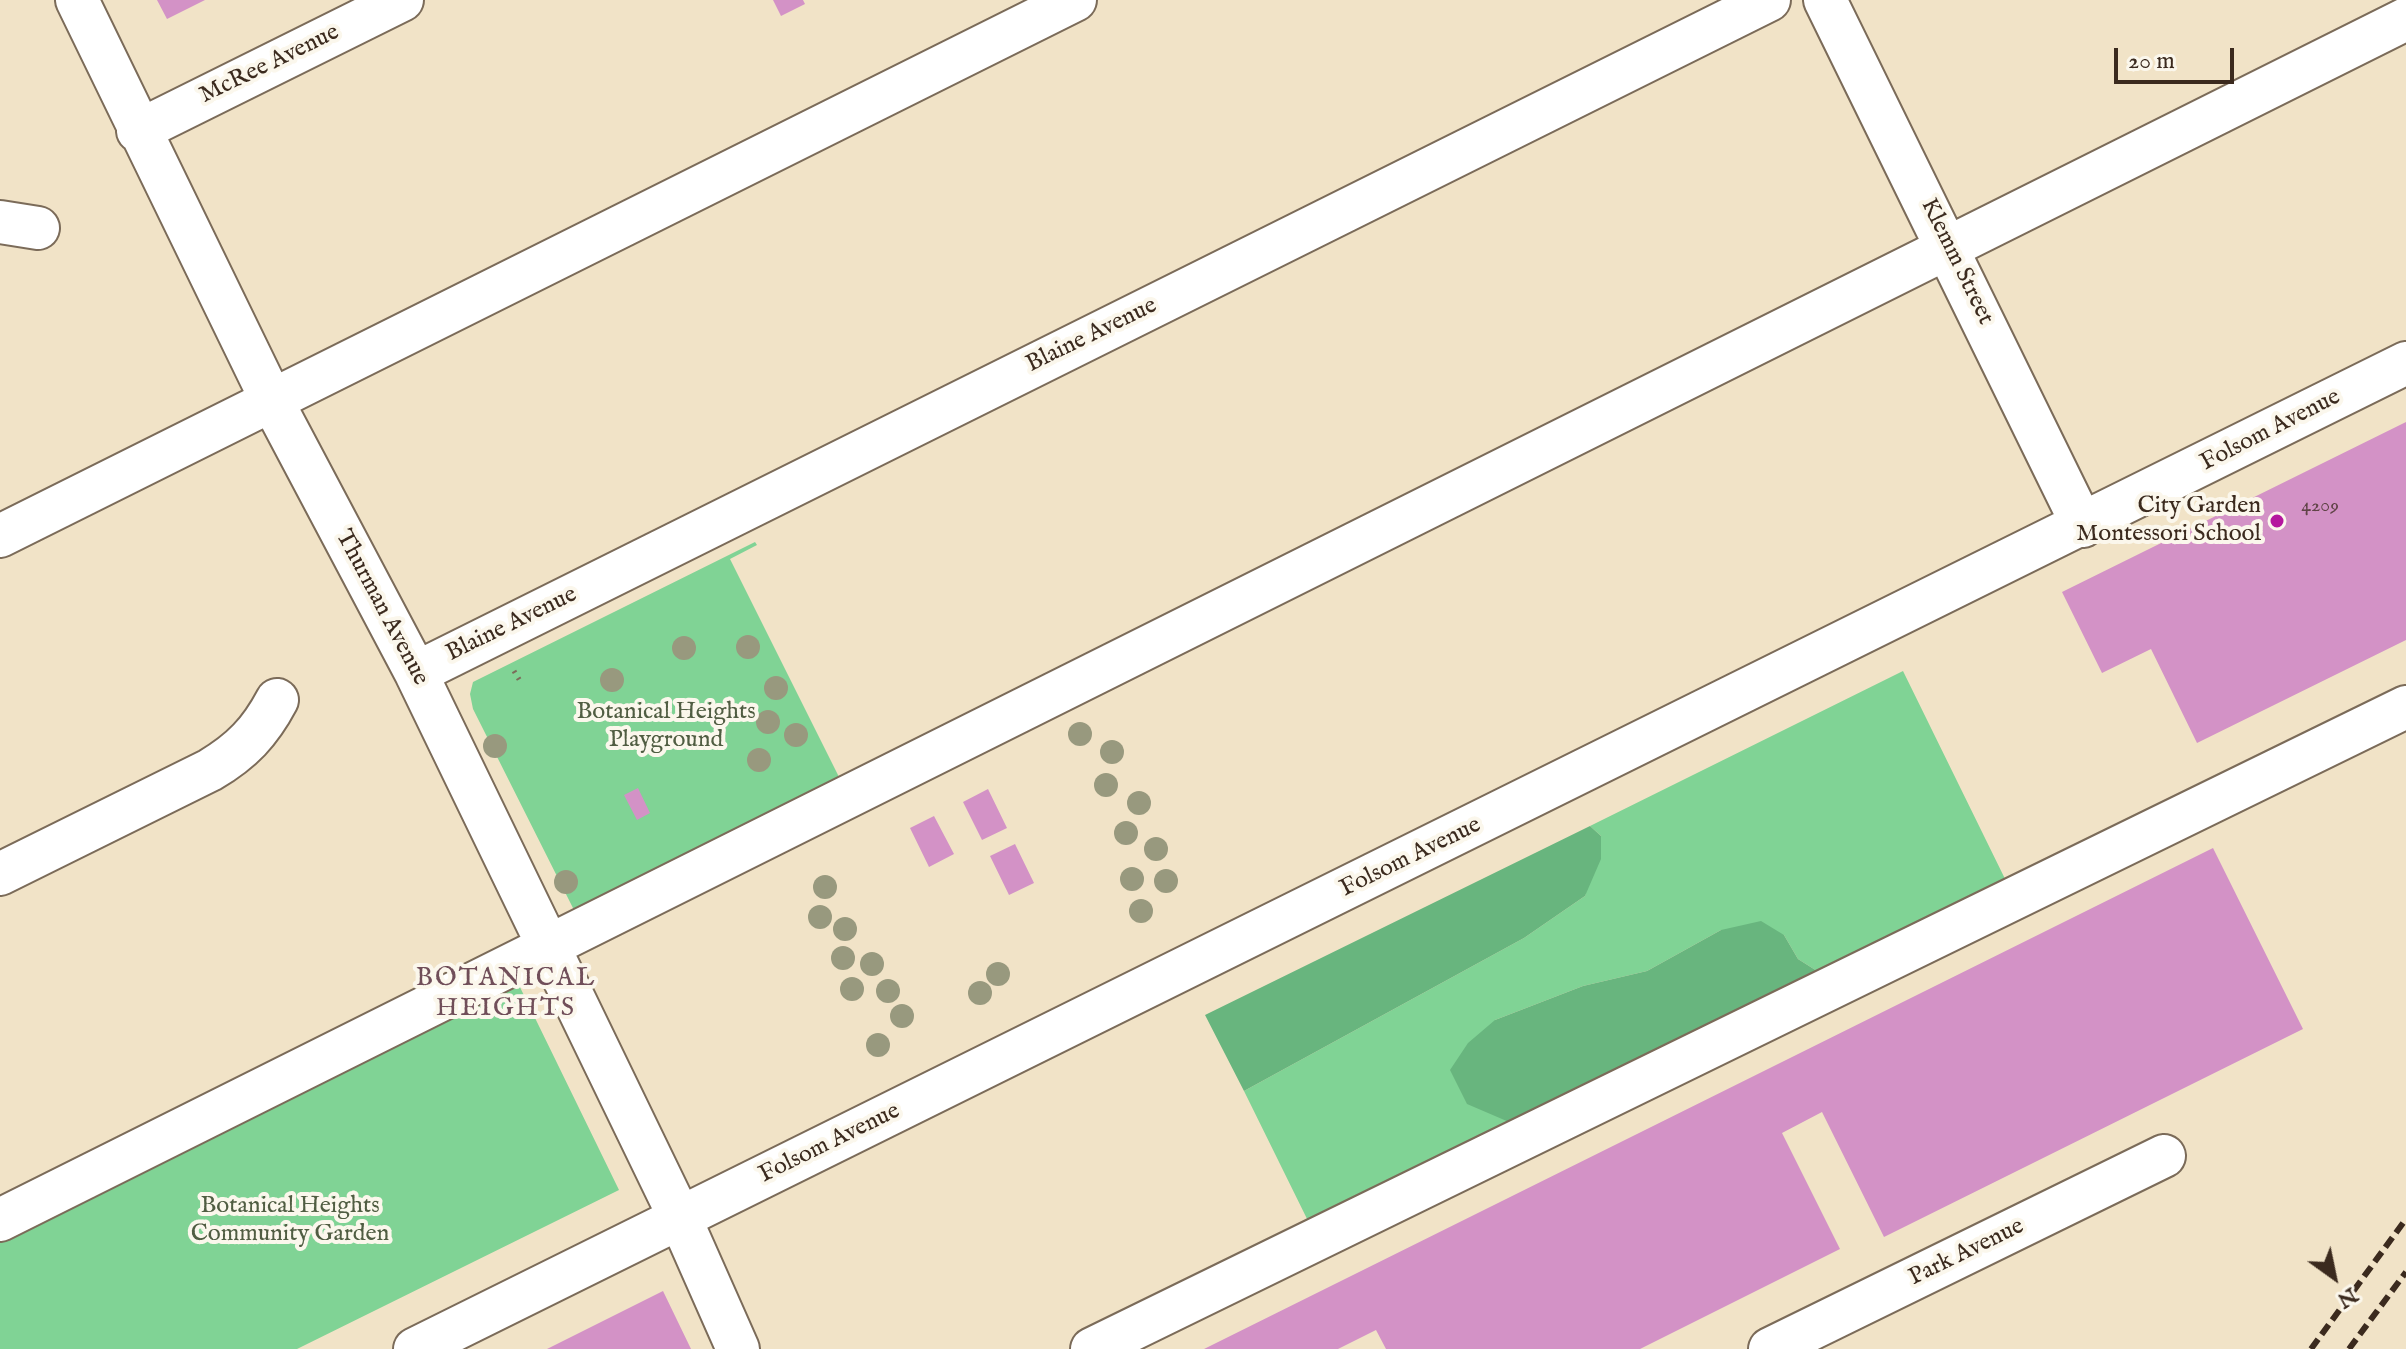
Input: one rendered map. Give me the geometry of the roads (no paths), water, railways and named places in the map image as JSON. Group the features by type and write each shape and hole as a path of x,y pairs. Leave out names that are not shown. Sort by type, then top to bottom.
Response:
{"street":[{"name":"Thurman Avenue","path":"77,0 138,131 272,401 416,673 680,1218 738,1349"},
{"name":"McRee Avenue","path":"138,131 402,0"},
{"path":"0,536 1075,0"},
{"name":"Blaine Avenue","path":"416,673 1769,0"},
{"name":"Klemm Street","path":"1825,0 2083,526"},
{"path":"0,1220 2406,19"},
{"name":"Folsom Avenue","path":"415,1349 2083,526 2406,363"},
{"path":"0,874 210,770 240,751 262,728 277,700"},
{"path":"1092,1349 2406,707"},
{"name":"Park Avenue","path":"1770,1349 2164,1156"}],"railway":[{"path":"2311,1349 2406,1219"},
{"path":"2349,1349 2406,1272"}],"place":[{"name":"City Garden Montessori School","path":"2277,521"}],"district":[{"name":"BOTANICAL HEIGHTS","path":"506,995"}],"park label":[{"name":"Botanical Heights Playground","path":"666,727"},
{"name":"Botanical Heights Community Garden","path":"290,1221"}]}
